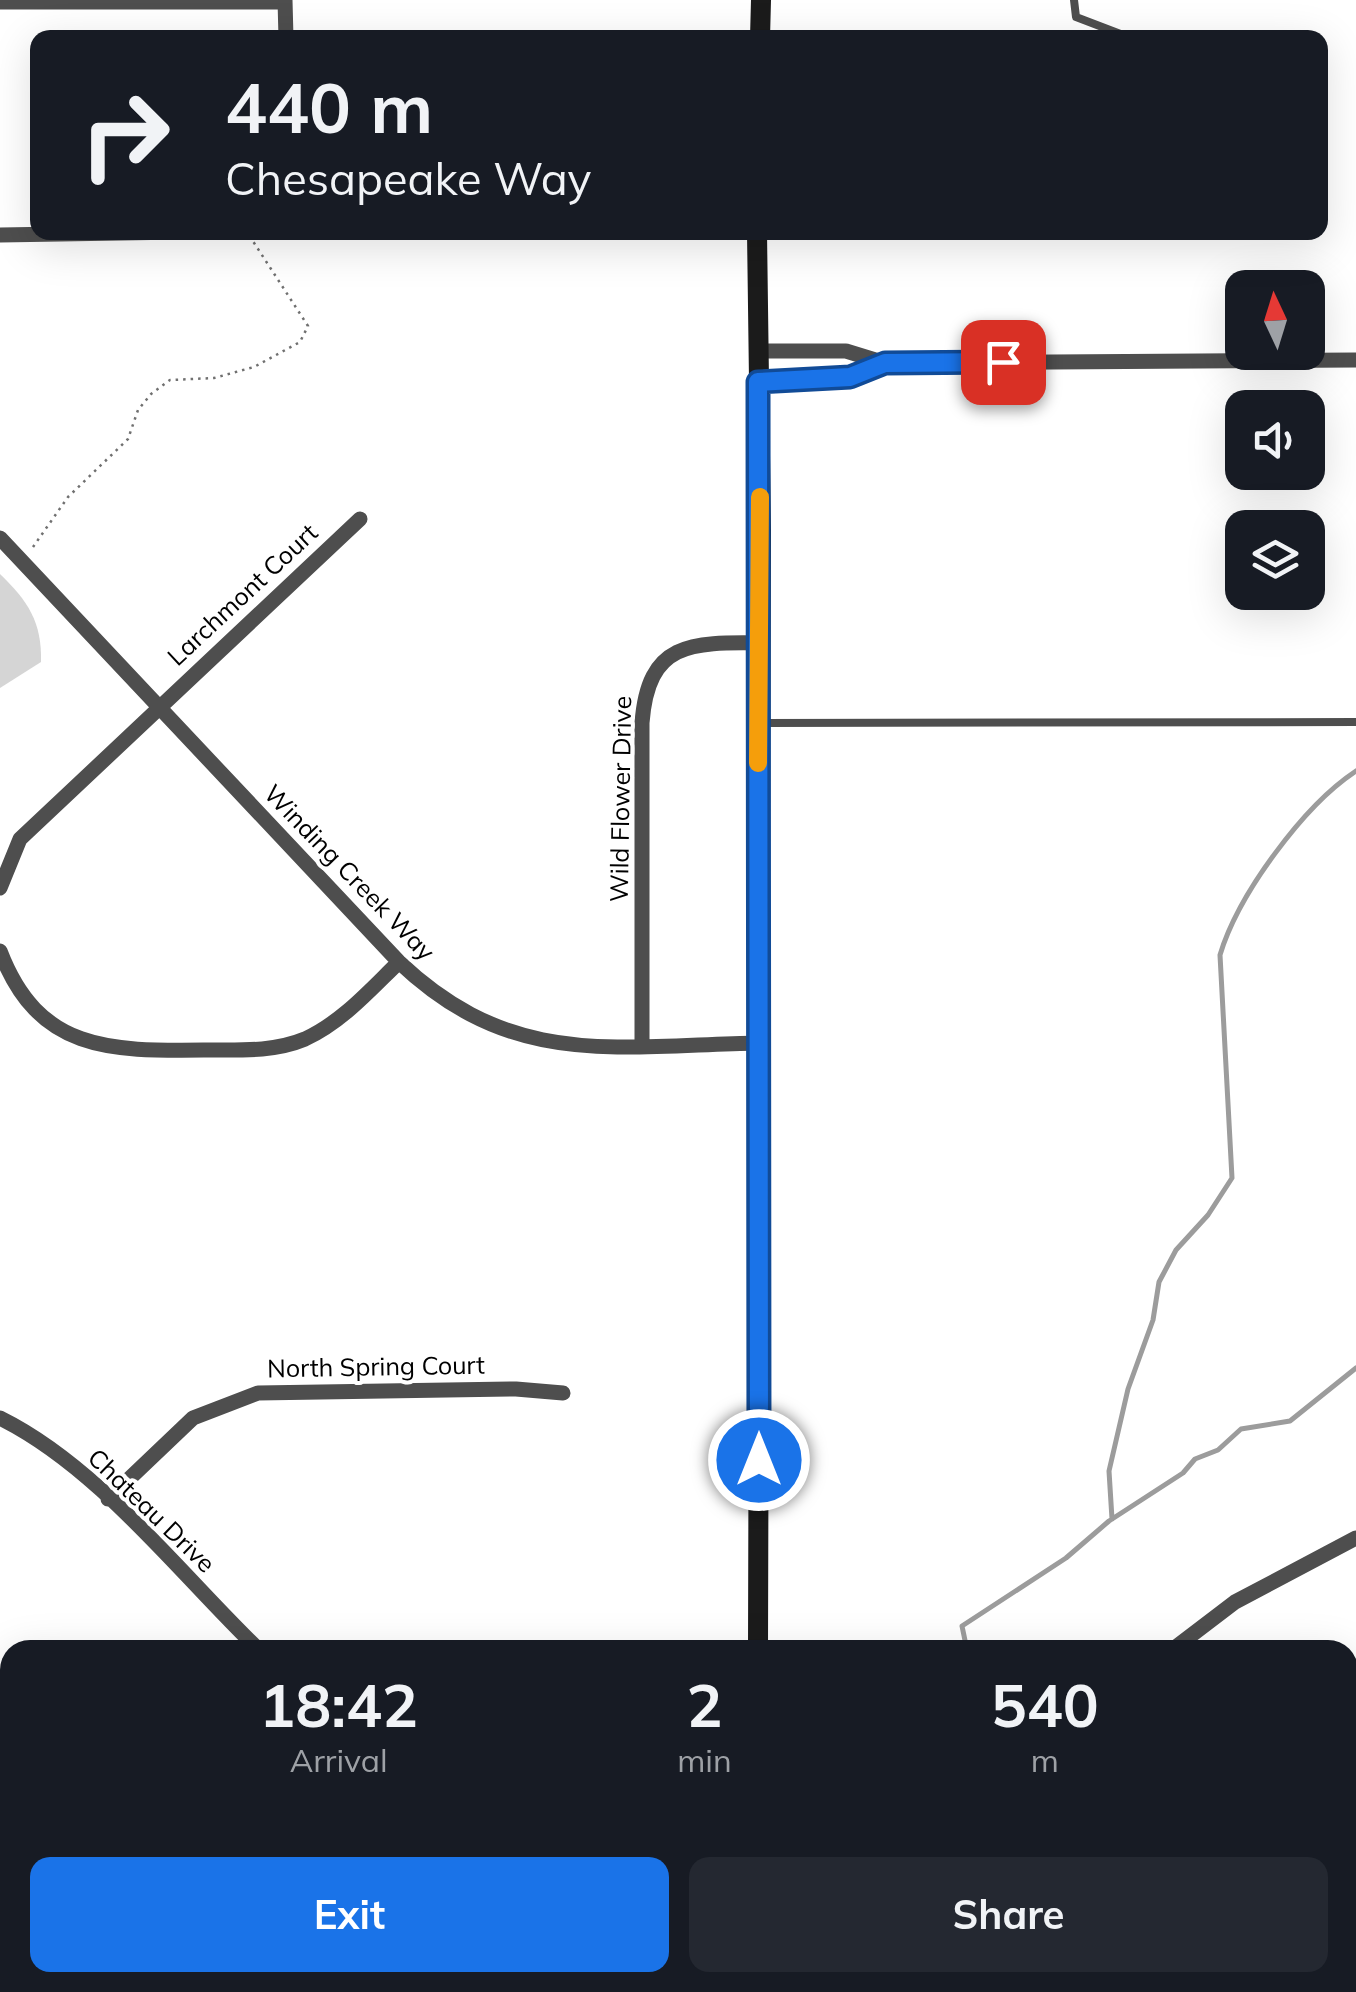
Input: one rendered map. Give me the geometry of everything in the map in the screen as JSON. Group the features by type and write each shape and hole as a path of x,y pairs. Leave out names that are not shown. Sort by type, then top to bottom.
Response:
{"main road":[{"path":"760,30 761,0"},
{"path":"758,240 758,1640"}],"street":[{"path":"0,2 285,1 286,30"},
{"path":"0,235 30,235"},
{"path":"758,351 846,351 885,363 1356,360"},
{"path":"758,382 850,377 885,363"},
{"name":"Larchmont Court","path":"0,888 20,839 360,519"},
{"name":"Winding Creek Way","path":"0,538 398,962 444,1002 506,1033 552,1042 758,1043"},
{"name":"Wild Flower Drive","path":"642,1045 642,723 649,678 660,661 683,649 761,643"},
{"path":"0,951 20,995 52,1026 95,1044 144,1050 260,1049 303,1040 347,1012 398,962"},
{"name":"North Spring Court","path":"108,1499 174,1433 193,1418 235,1398 281,1390 516,1389 563,1393"},
{"name":"Chateau Drive","path":"0,1418 53,1450 108,1499 248,1640"},
{"path":"1185,1640 1234,1602 1356,1538"}],"lane":[{"path":"1074,0 1076,18 1109,30"},
{"path":"758,723 1356,722"}],"path":[{"path":"20,559 37,544 68,497 128,439 138,410 151,394 170,380 214,378 254,367 300,342 308,326 252,240"}],"shaded area":[{"path":"0,574 31,613 39,635 41,662 0,688"}],"waterway":[{"path":"1112,1519 1109,1471 1128,1389 1153,1320 1159,1282 1176,1250 1208,1215 1232,1178 1220,955 1241,906 1275,854 1315,806 1356,771"},
{"path":"965,1640 962,1626 1066,1558 1109,1521 1183,1473 1195,1459 1218,1450 1241,1429 1290,1421 1356,1368"}],"slow traffic":[{"path":"758,763 760,497"}],"route":[{"path":"759,1460 758,382 850,377 885,363 1003,362"}]}
